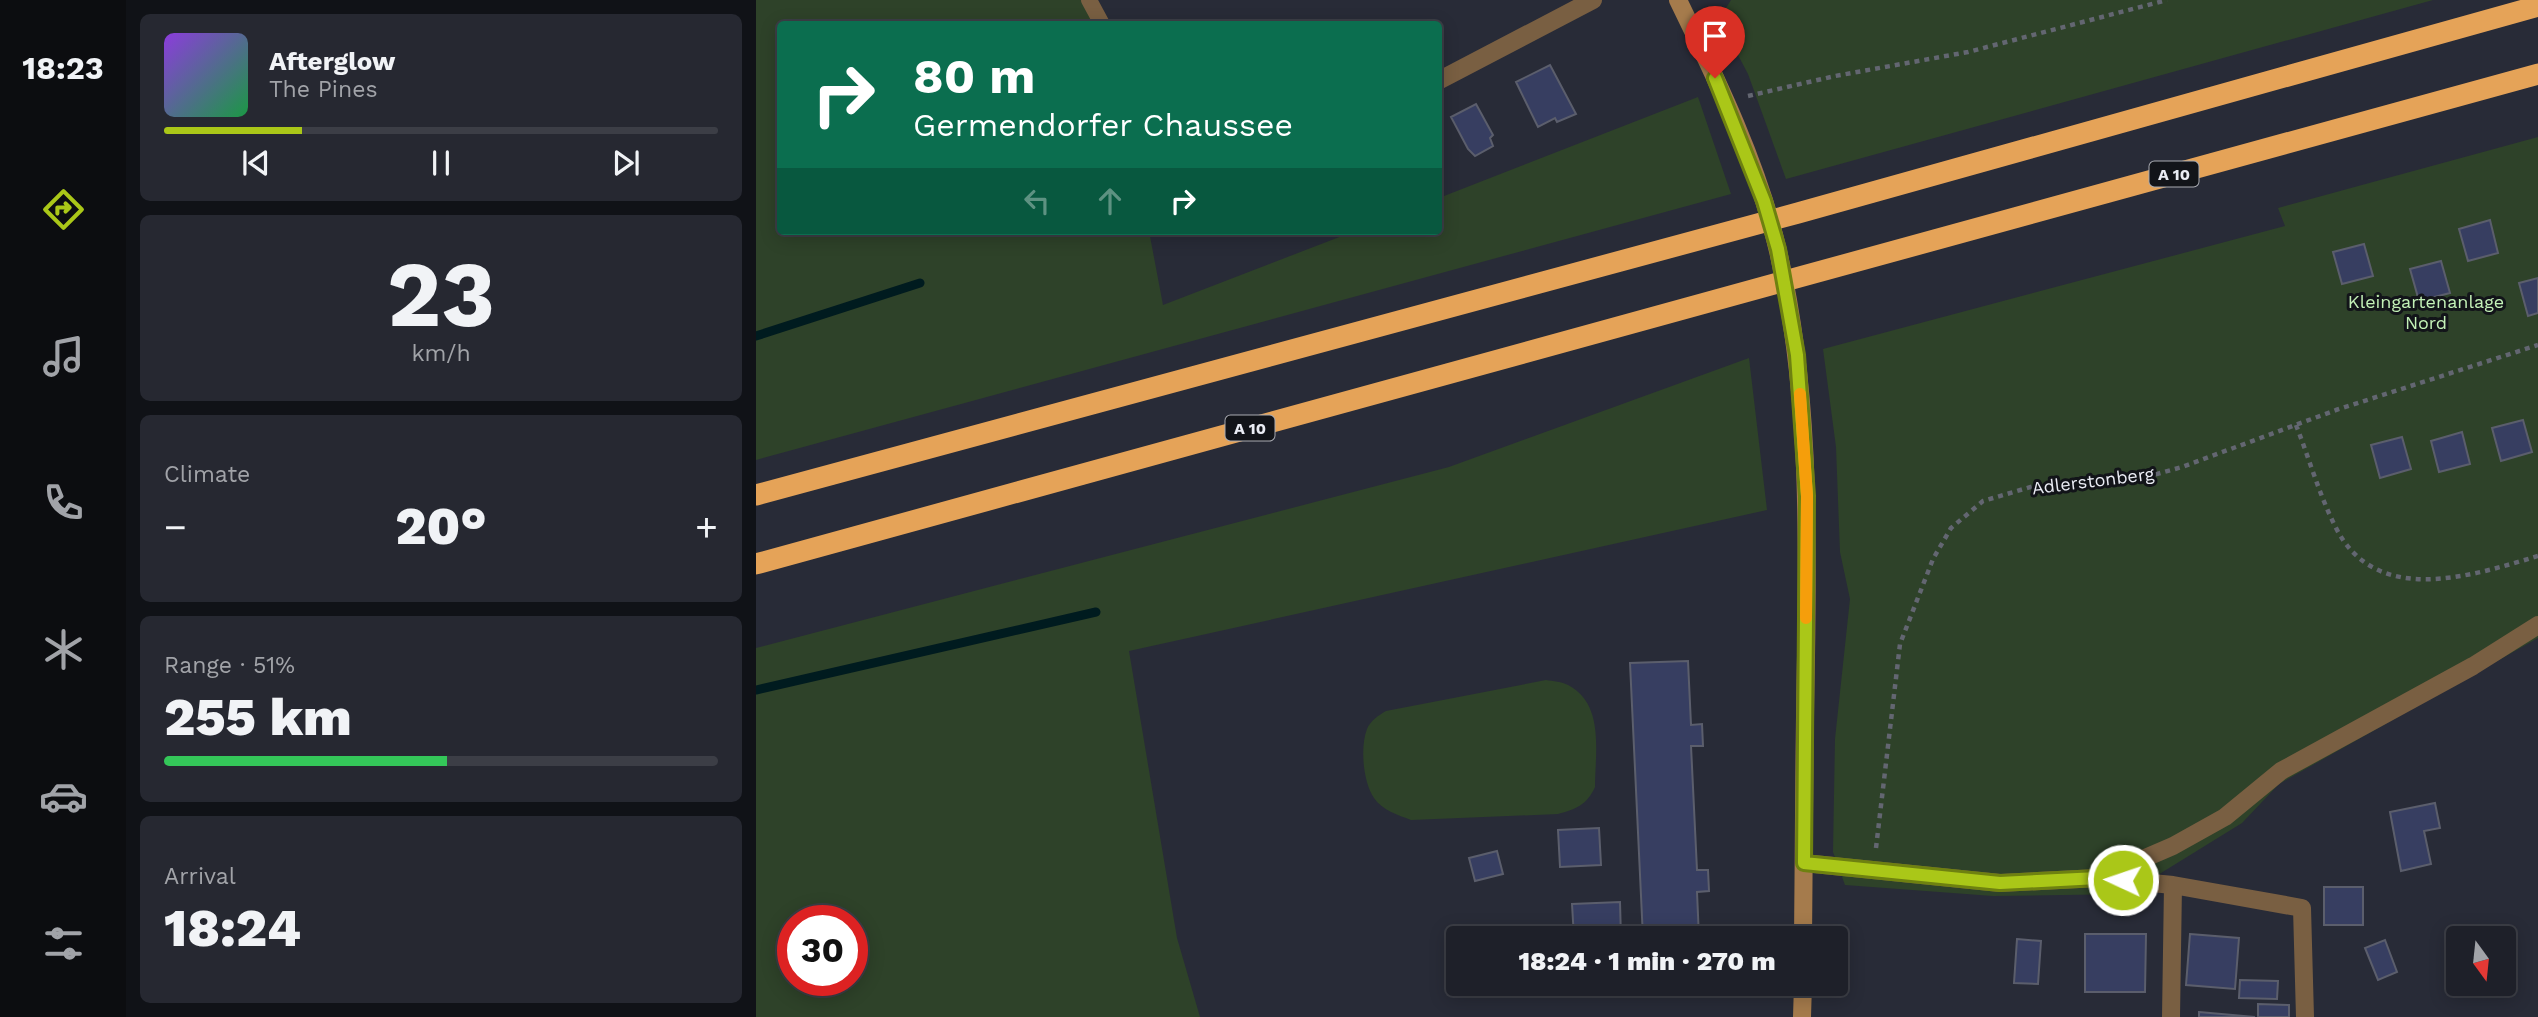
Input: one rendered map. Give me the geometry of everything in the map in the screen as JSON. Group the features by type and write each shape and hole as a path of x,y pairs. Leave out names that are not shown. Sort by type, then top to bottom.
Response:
{"highway":[{"path":"756,495 1798,213 2538,6"},
{"name":"A 10","path":"756,564 2538,74"}],"main road":[{"path":"1678,0 1726,102 1764,201 1789,305 1797,355 1807,496 1803,926"},
{"path":"1802,1017 1803,996"}],"street":[{"path":"1442,79 1593,0"},
{"path":"2098,878 2173,846 2225,817 2281,771 2473,667 2538,625"},
{"path":"1804,863 2000,883 2098,878 2173,885 2302,908 2305,1017"},
{"path":"2171,1017 2173,885"}],"lane":[{"path":"1089,0 1100,21"}],"path":[{"path":"1726,102 1835,76 1968,52 2167,0"},
{"name":"Adlerstonberg","path":"1874,870 1900,644 1933,559 1951,528 1983,501 2034,486 2135,480 2182,467 2296,425 2538,345"},
{"path":"2296,425 2335,528 2355,556 2383,574 2427,579 2473,575 2538,556"}],"green space":[{"path":"756,0 1084,0 1095,21 777,21 777,235 1150,235 1163,305 1345,235 1442,235 1442,197 1698,97 1731,194 756,460"},
{"path":"1731,0 2433,0 1786,179 1748,74 1719,19"},
{"name":"Kleingartenanlage Nord","path":"2538,137 2538,638 2279,784 2242,823 2127,894 1993,896 1845,885 1833,852 1835,739 1850,599 1840,552 1836,447 1823,349 2285,226 2278,208"},
{"path":"1749,358 1767,510 1129,651 1177,938 1200,1017 756,1017 756,648 1449,467"},
{"path":"1546,680 1566,684 1580,693 1593,717 1596,745 1595,787 1580,805 1558,814 1411,820 1386,809 1374,798 1365,774 1363,755 1368,726 1380,714"}],"building":[{"path":"1550,65 1576,114 1557,122 1555,118 1538,127 1516,82"},
{"path":"1476,104 1493,135 1490,138 1493,146 1475,156 1468,149 1451,117"},
{"path":"2490,220 2498,253 2468,261 2459,229"},
{"path":"2364,244 2373,276 2342,284 2333,252"},
{"path":"2441,261 2450,293 2419,301 2410,269"},
{"path":"2538,278 2538,313 2528,316 2519,283"},
{"path":"2523,420 2532,452 2501,461 2492,428"},
{"path":"2462,432 2470,464 2439,472 2431,441"},
{"path":"2402,437 2411,469 2380,478 2371,445"},
{"path":"1688,661 1691,725 1702,724 1703,746 1691,746 1697,870 1708,870 1709,891 1697,892 1698,926 1642,926 1630,663"},
{"path":"2435,803 2440,828 2424,831 2431,864 2401,871 2390,812"},
{"path":"1599,828 1601,865 1560,867 1558,830"},
{"path":"1497,851 1503,874 1475,881 1469,858"},
{"path":"2324,887 2363,887 2363,925 2324,925"},
{"path":"1620,902 1621,926 1573,926 1572,904"},
{"path":"2085,934 2146,934 2145,992 2085,992"},
{"path":"2190,934 2239,938 2235,989 2186,985"},
{"path":"2017,939 2041,941 2038,984 2014,983"},
{"path":"2385,940 2397,972 2378,980 2365,948"},
{"path":"2240,980 2278,981 2277,999 2239,998"},
{"path":"2258,1004 2289,1005 2289,1017 2258,1017"},
{"path":"2199,1012 2255,1017 2199,1017"}],"waterway":[{"path":"756,336 920,283"},
{"path":"756,690 1096,612"}],"slow traffic":[{"path":"1800,394 1807,496 1806,618"}],"route":[{"path":"1715,78 1764,201 1778,249 1797,355 1807,496 1804,863 2000,883 2098,878 2123,880"}]}
